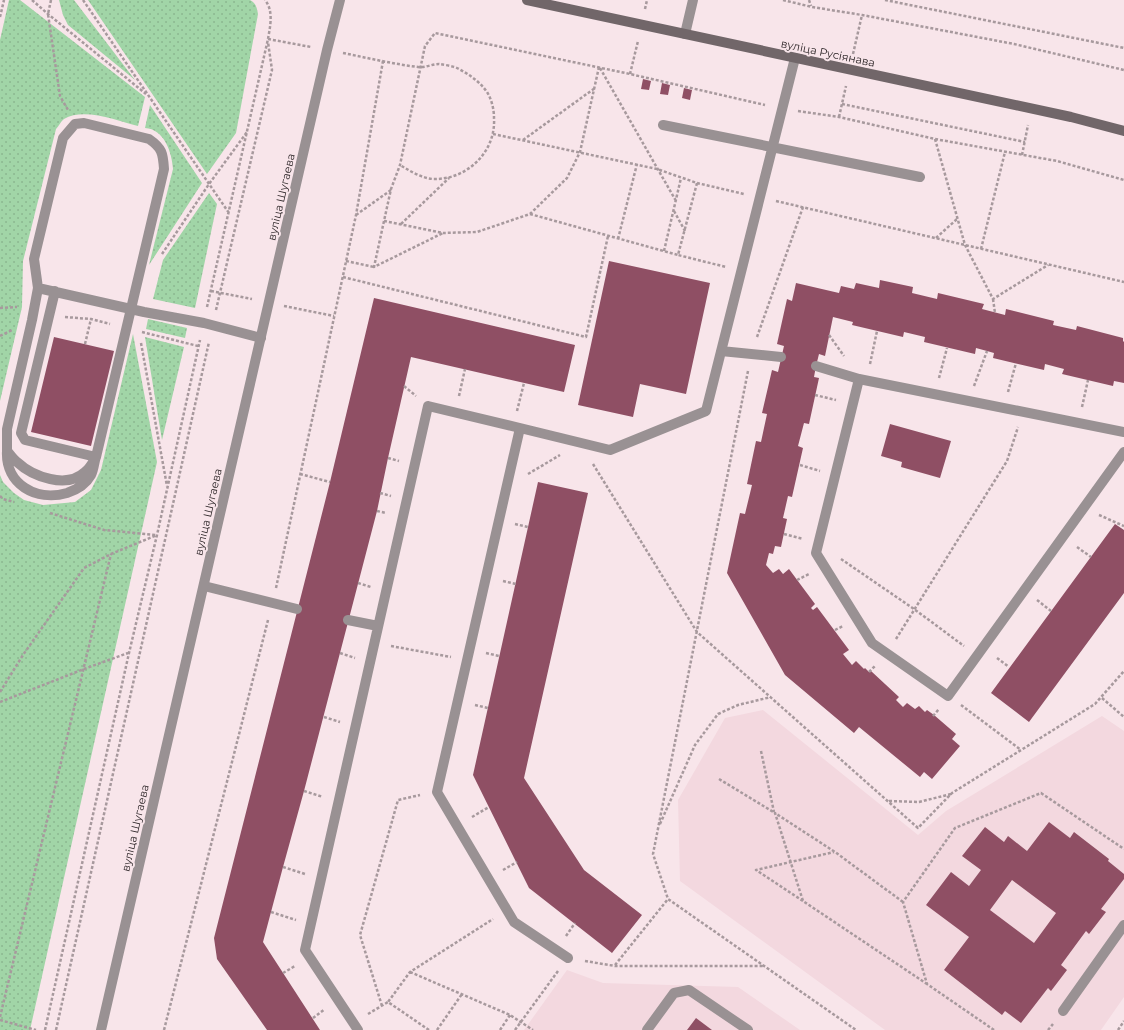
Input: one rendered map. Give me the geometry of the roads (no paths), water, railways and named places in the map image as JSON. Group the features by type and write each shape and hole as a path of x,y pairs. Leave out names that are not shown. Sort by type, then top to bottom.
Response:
{"main road":[{"name":"вуліца Русіянава","path":"528,0 1071,117 1124,131"}],"street":[{"name":"вуліца Шугаева","path":"101,1030 325,58 340,0"},
{"path":"685,34 693,0"},
{"path":"356,1026 305,950 428,406 610,450 706,411 795,58"},
{"path":"75,124 84,124 149,139 157,145 163,154 164,170 96,457 91,475 85,483 74,491 60,495 43,495 29,491 18,483 11,473 6,461 7,429 38,288 34,259 63,138 75,124"},
{"path":"663,125 920,177"},
{"path":"38,288 131,309 208,324 261,338"},
{"path":"55,291 21,433 25,440 96,457"},
{"path":"721,351 781,357"},
{"path":"816,366 863,379 1124,432"},
{"path":"863,379 853,404 816,553 872,643 948,696 1124,452"},
{"path":"517,428 507,486 437,792 514,922 568,958"},
{"path":"7,450 17,462 28,471 42,477 56,480 71,479 84,473 96,457"},
{"path":"204,586 297,609"},
{"path":"348,620 378,626"},
{"path":"1063,1011 1124,925"},
{"path":"647,1030 674,993 689,990 748,1030"}]}
